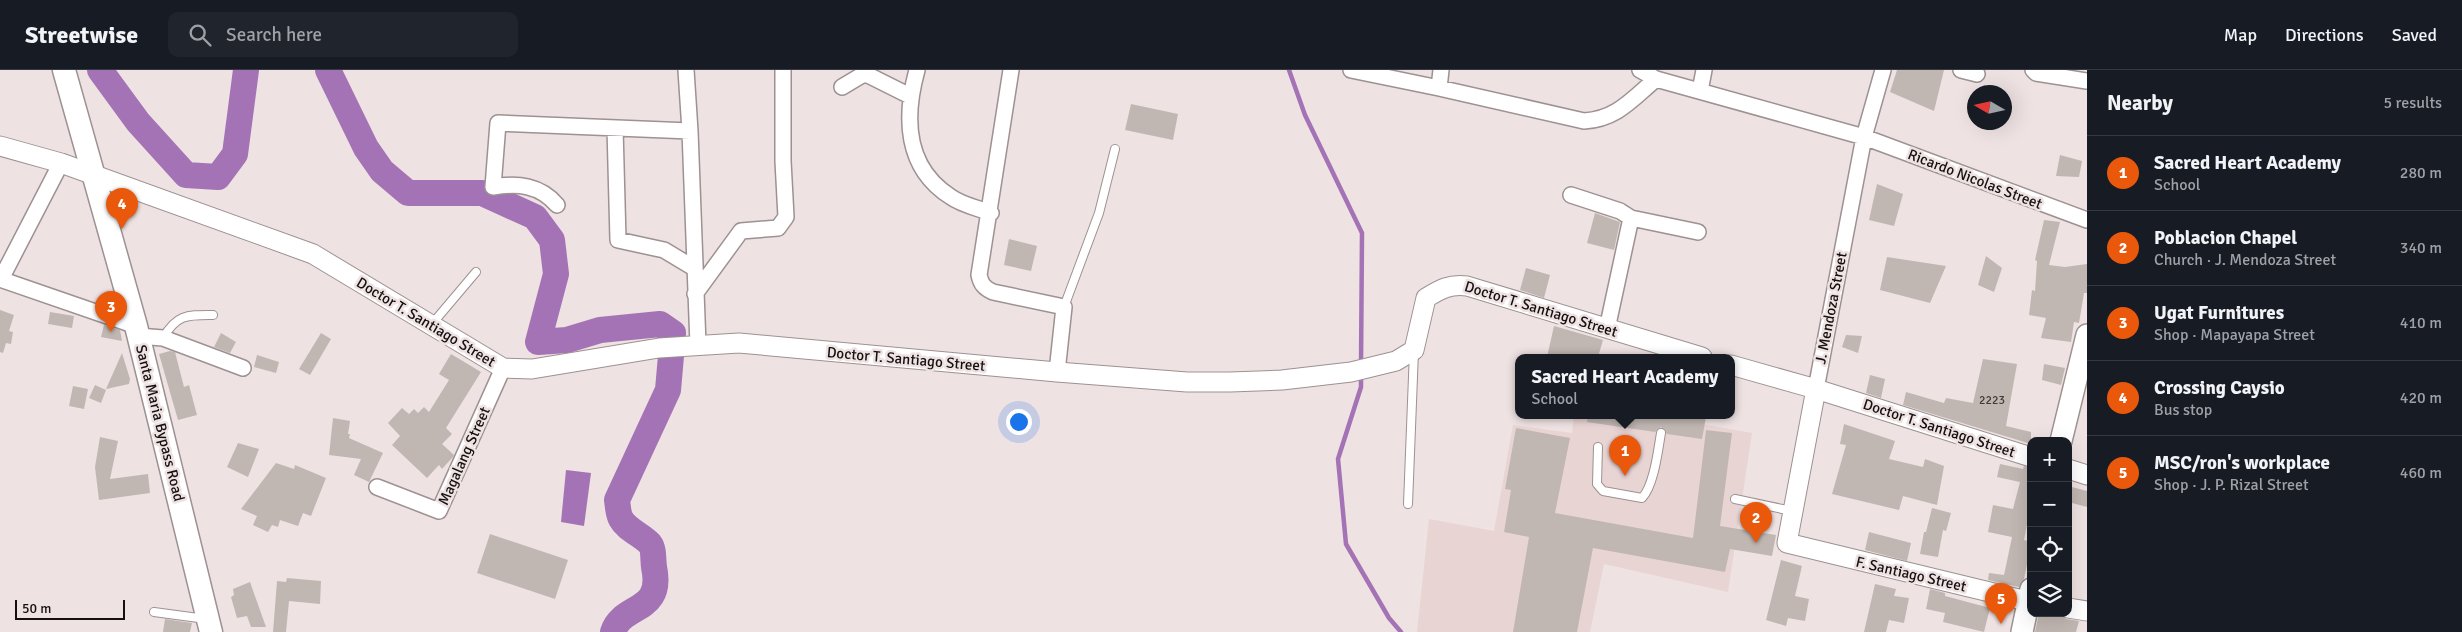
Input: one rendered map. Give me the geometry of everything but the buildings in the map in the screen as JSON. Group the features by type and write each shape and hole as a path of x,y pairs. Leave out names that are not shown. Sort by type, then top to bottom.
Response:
{"main road":[{"name":"Santa Maria Bypass Road","path":"64,70 137,331 169,455 209,626"},
{"path":"2062,437 2087,335"},
{"path":"2022,632 2027,610"}],"street":[{"path":"686,70 690,131 696,345"},
{"path":"695,294 741,231 778,228 786,217 782,161 783,70"},
{"path":"917,70 910,96 912,149 925,173 939,189 953,199 990,213"},
{"path":"1011,70 979,275 986,289 993,292 1064,307 1057,372"},
{"path":"1351,70 1584,121 1602,120 1613,115 1656,79"},
{"path":"1439,88 1441,70"},
{"name":"Ricardo Nicolas Street","path":"1640,70 1656,79 1864,137 2087,220"},
{"path":"1700,91 1704,70"},
{"name":"J. Mendoza Street","path":"1791,546 1787,543 1787,537 1864,137 1883,70"},
{"path":"1962,70 1977,74"},
{"path":"2033,70 2087,81"},
{"path":"842,87 862,75 868,75 910,96"},
{"path":"557,205 548,194 530,187 514,184 493,187 498,123 690,131"},
{"path":"615,128 618,240 664,250 694,268"},
{"name":"Doctor T. Santiago Street","path":"0,146 61,163 313,254 503,368 532,369 659,348 739,343 1187,382 1282,380 1359,370 1396,360 1414,350 1426,298 1444,287 1455,284 1607,329 1678,354"},
{"path":"61,163 0,279 137,331 163,338 243,368"},
{"path":"1571,195 1620,211 1630,218 1698,232"},
{"path":"1607,329 1630,218"},
{"name":"Doctor T. Santiago Street","path":"1735,366 1816,389 2027,457"},
{"name":"Magalang Street","path":"377,487 439,511 503,368"},
{"path":"2072,470 2087,475"},
{"name":"F. Santiago Street","path":"1791,546 2027,596"},
{"path":"2072,609 2087,612"}],"lane":[{"path":"1064,307 1099,213 1115,149"},
{"path":"431,325 476,272"},
{"path":"163,338 172,324 187,316 213,315"},
{"path":"1408,504 1414,350"},
{"path":"1598,447 1596,484 1603,491 1642,498 1647,493 1650,484 1661,433"},
{"path":"1736,500 1792,511"},
{"path":"154,612 209,626"}],"shaded area":[{"path":"1574,419 1673,419 1752,433 1728,592 1604,564 1590,632 1417,632 1429,519 1494,531 1513,425 1572,433"},
{"path":"566,470 591,473 584,526 561,522"}],"waterway":[{"path":"100,70 138,122 186,175 218,177 235,154 246,70"},
{"path":"328,70 366,148 382,171 408,193 482,193 535,217 552,240 556,274 538,342 567,340 600,330 660,324 673,333 668,390 617,500 621,519 651,546 655,582 653,593 648,601 625,616 613,632"},
{"path":"1289,70 1305,115 1362,233 1361,366"},
{"path":"1361,373 1361,387 1338,459 1346,544 1389,618 1401,632"}],"place":[{"name":"Crossing Caysio","path":"122,229"},
{"name":"Ugat Furnitures","path":"111,332"},
{"name":"Sacred Heart Academy","path":"1625,476"},
{"name":"Poblacion Chapel","path":"1756,543"},
{"name":"MSC/ron's workplace","path":"2001,624"}]}
